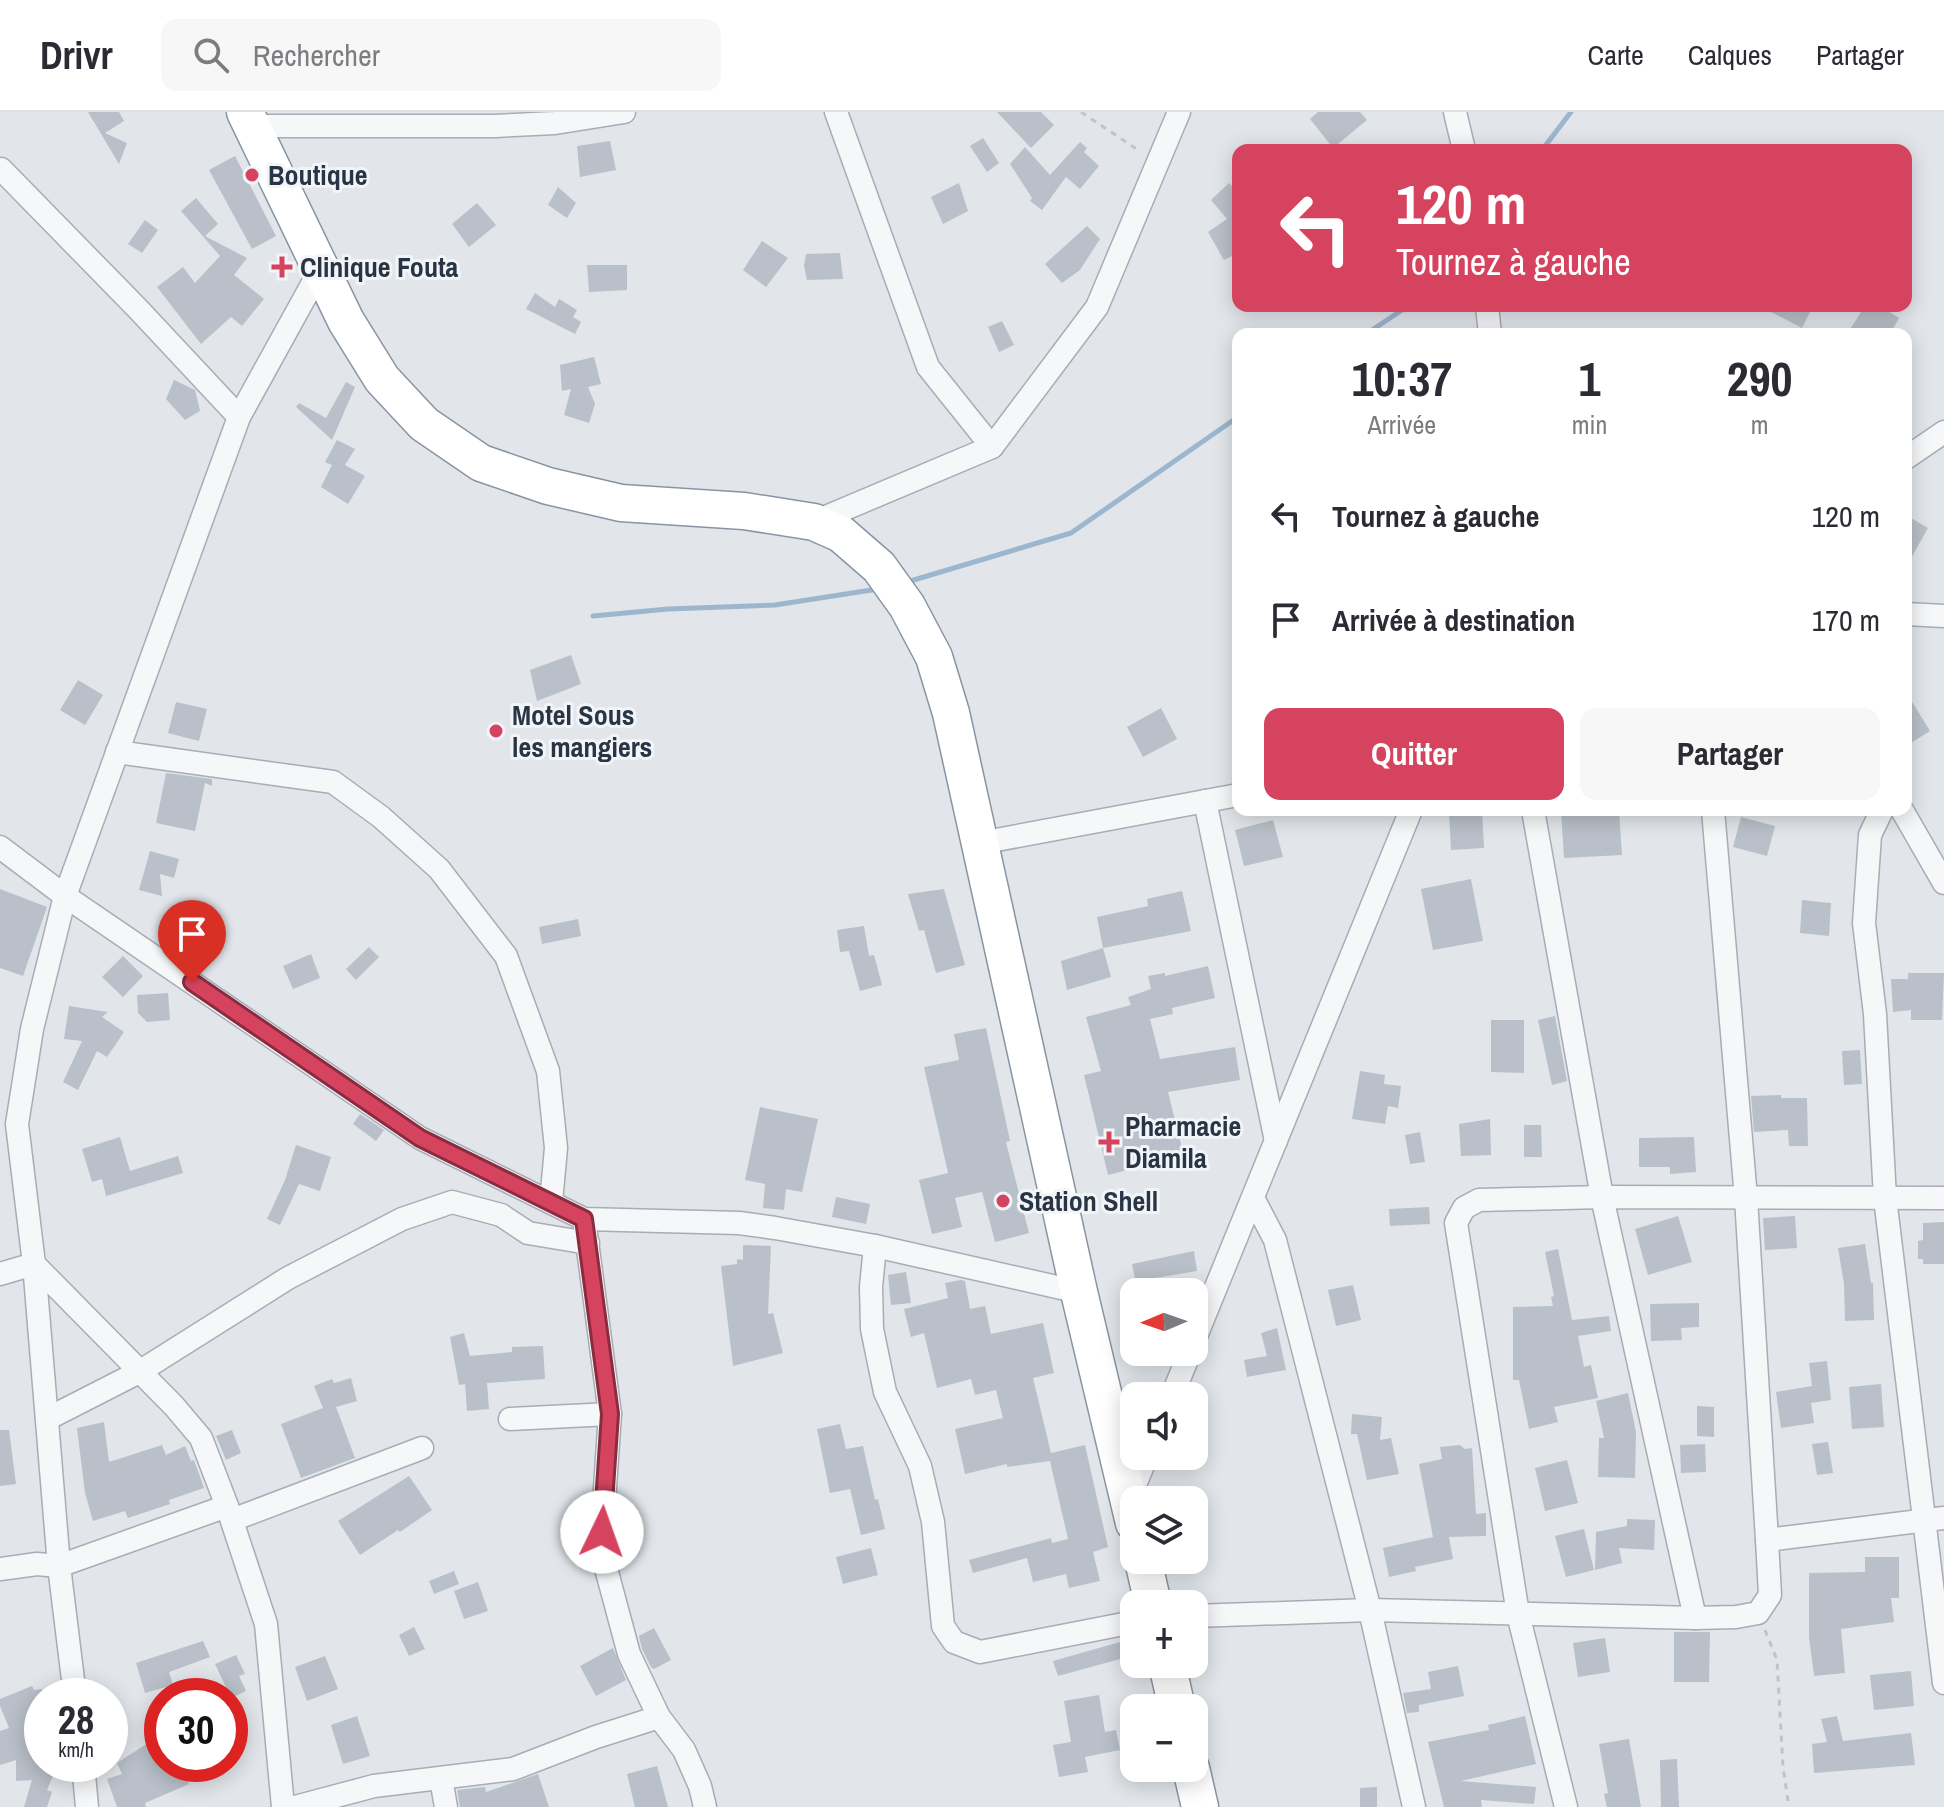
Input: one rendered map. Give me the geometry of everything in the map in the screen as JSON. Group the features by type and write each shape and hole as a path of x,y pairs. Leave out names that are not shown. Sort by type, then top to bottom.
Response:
{"highway":[{"path":"248,119 346,321 382,379 424,424 481,463 548,486 621,503 744,511 828,528 879,567 907,606 934,657 951,713 1125,1486"},
{"path":"1194,1782 1200,1807"}],"street":[{"path":"248,119 495,126 555,123 624,112"},
{"path":"836,112 928,367 992,447"},
{"path":"828,528 992,447 1097,307 1179,112"},
{"path":"1455,112 1463,144"},
{"path":"1,169 239,417"},
{"path":"73,1678 59,1566 34,1264 9,1120 65,896 239,417 320,270"},
{"path":"1912,454 1944,432"},
{"path":"1912,614 1944,616"},
{"path":"117,752 333,782 381,817 439,869 506,956 548,1071 556,1148 551,1202"},
{"path":"980,843 1232,796"},
{"path":"1205,801 1276,1141"},
{"path":"1208,1307 1409,816"},
{"path":"1534,816 1602,1197 1695,1618"},
{"path":"1208,1616 1370,1610 1736,1617 1758,1613 1770,1595 1746,1198 1714,816"},
{"path":"1879,816 1870,835 1864,923 1875,1014 1885,1198 1933,1519 1944,1683"},
{"path":"1905,816 1944,883"},
{"path":"0,847 65,896 420,1138 584,1219 739,1223 875,1246 1079,1292"},
{"path":"1566,1807 1518,1614 1456,1223 1464,1208 1479,1200 1602,1197 1944,1198"},
{"path":"1253,1198 1275,1240 1370,1610 1414,1807"},
{"path":"47,1419 139,1372 288,1278 402,1219 452,1202 501,1215 528,1233 588,1243"},
{"path":"584,1219 610,1414 602,1532 604,1561 629,1654 659,1717 684,1750 700,1786 705,1807"},
{"path":"875,1246 871,1287 872,1329 885,1392 920,1466 933,1522 943,1626 948,1634 954,1642 980,1652 1120,1625"},
{"path":"0,1274 34,1264"},
{"path":"34,1264 174,1406 201,1438 230,1513 266,1624 283,1807"},
{"path":"510,1419 610,1414"},
{"path":"0,1569 37,1564 59,1566 230,1513 422,1448"},
{"path":"1767,1540 1933,1519"},
{"path":"295,1807 374,1786 513,1769 659,1717"},
{"path":"441,1779 446,1807"},
{"path":"85,1782 87,1807"}],"path":[{"path":"1081,112 1157,163"},
{"path":"1758,1613 1777,1660 1783,1767 1789,1807"}],"building":[{"path":"88,112 119,112 124,121 105,133 127,143 119,164"},
{"path":"997,112 1041,112 1054,125 1031,148"},
{"path":"1318,112 1360,112 1367,120 1338,144 1330,144 1310,119"},
{"path":"983,138 999,163 987,172 970,146"},
{"path":"610,141 616,170 580,177 577,146"},
{"path":"1080,142 1087,148 1084,152 1099,166 1080,189 1066,177 1042,210 1030,201 1032,198 1010,164 1025,147 1050,175"},
{"path":"235,156 276,236 252,249 209,170"},
{"path":"959,183 968,211 943,224 931,197"},
{"path":"1229,183 1232,186 1232,256 1224,260 1208,232 1227,219 1211,200"},
{"path":"558,187 576,203 567,218 548,205"},
{"path":"196,198 218,224 205,236 247,258 234,275 264,299 242,326 231,317 201,344 157,287 183,267 195,283 220,256 181,211"},
{"path":"477,203 496,225 469,247 452,224"},
{"path":"145,220 158,230 142,253 128,244"},
{"path":"1087,226 1100,239 1080,270 1062,283 1045,264"},
{"path":"762,241 788,258 766,287 743,270"},
{"path":"840,253 843,279 807,280 804,266 806,254"},
{"path":"587,265 627,265 627,290 589,292"},
{"path":"535,293 555,307 559,299 577,310 573,317 581,322 575,334 526,309"},
{"path":"1771,312 1810,312 1802,328"},
{"path":"1861,312 1890,312 1899,318 1893,328 1851,328"},
{"path":"1002,321 1014,345 999,352 988,327"},
{"path":"594,357 601,384 588,387 595,404 589,423 564,415 571,389 562,391 560,365"},
{"path":"174,380 195,390 200,411 185,420 166,399"},
{"path":"346,382 355,387 332,440 296,407 299,403 326,418"},
{"path":"337,440 355,449 345,465 365,476 348,504 321,487 332,465 325,462"},
{"path":"1912,519 1928,528 1912,556"},
{"path":"571,655 581,684 537,701 530,670"},
{"path":"78,680 103,695 85,725 60,710"},
{"path":"176,702 207,709 199,741 168,733"},
{"path":"1912,702 1930,731 1912,742"},
{"path":"1161,708 1177,739 1143,757 1127,727"},
{"path":"166,773 212,779 212,786 205,783 195,831 156,823"},
{"path":"1449,816 1482,816 1484,848 1451,850"},
{"path":"1561,816 1619,816 1622,855 1564,858"},
{"path":"1741,817 1775,826 1767,856 1733,847"},
{"path":"1273,820 1283,857 1244,866 1235,830"},
{"path":"150,851 179,859 174,878 160,874 162,896 139,890"},
{"path":"1471,879 1483,941 1433,950 1421,889"},
{"path":"0,889 47,907 23,976 0,968"},
{"path":"944,889 965,965 936,973 924,930 919,931 908,894"},
{"path":"1182,891 1191,931 1103,948 1097,917 1148,906 1147,899"},
{"path":"1802,900 1831,903 1829,936 1800,933"},
{"path":"578,919 581,936 542,944 539,927"},
{"path":"864,926 869,956 874,955 882,985 860,991 849,951 840,952 837,930"},
{"path":"369,947 379,957 356,980 346,969"},
{"path":"1103,948 1111,977 1067,990 1061,961"},
{"path":"311,954 320,978 293,989 283,966"},
{"path":"123,956 143,976 123,997 102,977"},
{"path":"1208,966 1215,998 1172,1008 1173,1014 1150,1019 1160,1059 1235,1047 1240,1080 1168,1092 1184,1156 1108,1175 1084,1075 1101,1071 1086,1017 1131,1005 1128,997 1151,989 1148,976 1165,973 1165,976"},
{"path":"1908,973 1944,973 1942,1020 1911,1020 1911,1010 1893,1012 1891,979 1908,979"},
{"path":"168,993 170,1020 147,1022 138,1013 137,995"},
{"path":"69,1006 108,1012 102,1017 124,1032 107,1057 97,1051 78,1090 63,1082 82,1041 64,1039"},
{"path":"1555,1016 1567,1081 1552,1085 1538,1020"},
{"path":"1491,1020 1524,1020 1524,1073 1491,1072"},
{"path":"986,1028 1010,1141 1006,1142 1029,1233 995,1242 982,1192 955,1198 962,1227 932,1234 919,1180 948,1173 924,1067 959,1060 954,1034"},
{"path":"1860,1050 1862,1084 1844,1085 1842,1051"},
{"path":"1360,1071 1385,1075 1384,1084 1401,1086 1398,1108 1388,1106 1385,1124 1352,1119"},
{"path":"1781,1095 1781,1098 1807,1098 1808,1146 1789,1146 1788,1130 1754,1132 1751,1096"},
{"path":"760,1107 818,1119 802,1192 786,1189 784,1210 763,1208 765,1184 745,1180"},
{"path":"360,1114 384,1130 376,1141 353,1124"},
{"path":"1490,1119 1491,1155 1461,1156 1459,1124"},
{"path":"1524,1125 1541,1125 1542,1157 1524,1157"},
{"path":"1420,1132 1425,1162 1410,1164 1405,1135"},
{"path":"120,1137 130,1171 178,1156 183,1173 106,1196 102,1179 92,1182 82,1149"},
{"path":"1694,1137 1696,1172 1670,1174 1670,1167 1639,1167 1639,1138"},
{"path":"296,1145 331,1157 320,1191 299,1184 280,1225 267,1219 285,1180"},
{"path":"836,1197 870,1204 866,1224 832,1217"},
{"path":"1429,1207 1430,1224 1390,1226 1389,1209"},
{"path":"1678,1216 1692,1262 1648,1275 1635,1229"},
{"path":"1795,1216 1797,1248 1765,1250 1763,1218"},
{"path":"1944,1222 1944,1264 1923,1264 1923,1259 1918,1259 1918,1241 1923,1240 1923,1223"},
{"path":"1865,1244 1873,1283 1874,1320 1845,1321 1844,1284 1838,1248"},
{"path":"743,1245 771,1246 768,1314 773,1313 783,1353 733,1366 721,1266 737,1264 737,1259 743,1260"},
{"path":"1558,1249 1572,1320 1609,1316 1611,1331 1578,1336 1584,1367 1591,1365 1598,1398 1554,1407 1558,1422 1529,1429 1519,1380 1513,1380 1513,1307 1553,1306 1551,1297 1554,1296 1545,1252"},
{"path":"1194,1251 1197,1271 1135,1278 1132,1264"},
{"path":"906,1272 911,1303 891,1305 888,1275"},
{"path":"965,1281 970,1309 985,1306 991,1334 1043,1323 1054,1373 1033,1378 1051,1453 1085,1445 1108,1547 1093,1552 1100,1581 1069,1588 1066,1574 1033,1582 1027,1558 973,1573 969,1560 1051,1538 1052,1543 1068,1539 1050,1461 1007,1467 1007,1464 965,1474 955,1429 1003,1418 996,1390 975,1395 971,1379 937,1388 924,1333 911,1337 904,1309 948,1298 945,1283"},
{"path":"1353,1285 1361,1320 1336,1326 1328,1290"},
{"path":"1699,1303 1699,1327 1681,1328 1682,1340 1651,1341 1650,1304"},
{"path":"1277,1328 1286,1370 1247,1377 1244,1360 1267,1356 1261,1333"},
{"path":"464,1333 470,1356 512,1352 512,1347 543,1346 545,1379 487,1383 489,1409 467,1411 465,1384 459,1385 450,1337"},
{"path":"1827,1361 1831,1400 1811,1403 1814,1423 1781,1428 1776,1392 1812,1386 1809,1363"},
{"path":"351,1378 357,1401 336,1407 355,1458 301,1478 281,1424 323,1408 314,1386 332,1379 334,1383"},
{"path":"1881,1384 1884,1427 1852,1429 1849,1387"},
{"path":"1628,1393 1636,1432 1635,1478 1598,1477 1599,1438 1604,1438 1596,1401"},
{"path":"1697,1406 1714,1407 1714,1437 1697,1436"},
{"path":"1352,1414 1382,1417 1380,1440 1391,1438 1399,1474 1367,1480 1357,1434 1351,1434"},
{"path":"104,1422 109,1462 162,1445 166,1455 185,1446 191,1461 194,1460 204,1488 128,1518 125,1511 93,1521 85,1493 77,1428"},
{"path":"840,1424 846,1449 863,1446 885,1529 861,1535 850,1489 830,1493 817,1429"},
{"path":"0,1430 9,1430 16,1484 0,1486"},
{"path":"232,1430 241,1453 226,1460 216,1436"},
{"path":"1828,1442 1833,1473 1817,1475 1812,1444"},
{"path":"1705,1444 1706,1472 1681,1473 1680,1445"},
{"path":"1460,1445 1465,1449 1472,1448 1476,1514 1486,1513 1486,1536 1449,1537 1453,1559 1415,1567 1416,1571 1389,1577 1383,1548 1433,1537 1419,1464 1442,1459 1440,1447"},
{"path":"1567,1460 1578,1503 1545,1511 1535,1468"},
{"path":"409,1476 432,1510 360,1555 338,1521"},
{"path":"1627,1519 1655,1520 1654,1550 1619,1548 1622,1563 1595,1570 1596,1532 1627,1526"},
{"path":"1584,1529 1594,1570 1566,1577 1555,1536"},
{"path":"871,1548 878,1575 843,1584 836,1557"},
{"path":"1865,1557 1899,1557 1899,1598 1891,1598 1894,1622 1841,1629 1845,1673 1814,1676 1809,1637 1809,1573 1865,1572"},
{"path":"454,1571 459,1584 434,1594 429,1581"},
{"path":"478,1582 488,1611 464,1619 454,1591"},
{"path":"414,1627 425,1649 409,1656 399,1635"},
{"path":"654,1628 671,1660 654,1669 642,1649 639,1636"},
{"path":"1674,1632 1710,1632 1709,1682 1674,1682"},
{"path":"1605,1638 1610,1672 1578,1677 1573,1643"},
{"path":"203,1641 210,1657 169,1672 171,1678 144,1678 144,1690 136,1663"},
{"path":"1120,1642 1120,1659 1058,1676 1053,1661"},
{"path":"613,1648 626,1680 596,1696 580,1666"},
{"path":"236,1655 245,1674 240,1678 222,1678 215,1664"},
{"path":"325,1656 338,1689 307,1701 295,1667"},
{"path":"1458,1666 1464,1696 1419,1705 1419,1712 1407,1713 1403,1693 1431,1689 1428,1672"},
{"path":"1911,1671 1914,1706 1874,1710 1870,1675"},
{"path":"24,1689 24,1780 16,1781 16,1760 0,1765 0,1731 9,1728 0,1699"},
{"path":"1099,1695 1105,1732 1116,1730 1120,1750 1085,1757 1088,1772 1059,1777 1053,1745 1071,1742 1064,1701"},
{"path":"357,1716 370,1756 343,1764 331,1725"},
{"path":"1525,1716 1536,1764 1461,1781 1536,1787 1534,1804 1481,1800 1482,1807 1444,1807 1428,1742 1489,1730 1488,1725"},
{"path":"1837,1716 1843,1741 1911,1733 1915,1765 1814,1773 1812,1744 1827,1742 1821,1719"},
{"path":"1629,1739 1641,1807 1607,1807 1604,1794 1608,1793 1599,1744"},
{"path":"144,1746 144,1782 189,1784 145,1803 146,1807 117,1807 108,1782 128,1782 128,1756"},
{"path":"1677,1759 1679,1807 1661,1807 1660,1760"},
{"path":"657,1766 668,1807 635,1807 627,1774"},
{"path":"538,1774 549,1807 460,1807 457,1790 485,1787 486,1792"},
{"path":"31,1782 50,1782 47,1790 52,1792 47,1807 24,1807"},
{"path":"1377,1787 1377,1807 1360,1807 1360,1788"}],"waterway":[{"path":"1547,144 1571,112"},
{"path":"1375,328 1399,312"},
{"path":"907,582 1071,533 1232,421"},
{"path":"593,616 668,609 775,605 878,589"}],"place":[{"name":"Boutique","path":"252,175"},
{"name":"Clinique Fouta","path":"282,267"},
{"name":"Motel Sous les mangiers","path":"496,731"},
{"name":"Pharmacie Diamila","path":"1109,1142"},
{"name":"Station Shell","path":"1003,1201"}],"route":[{"path":"192,982 420,1138 584,1219 610,1414 602,1532"}]}
